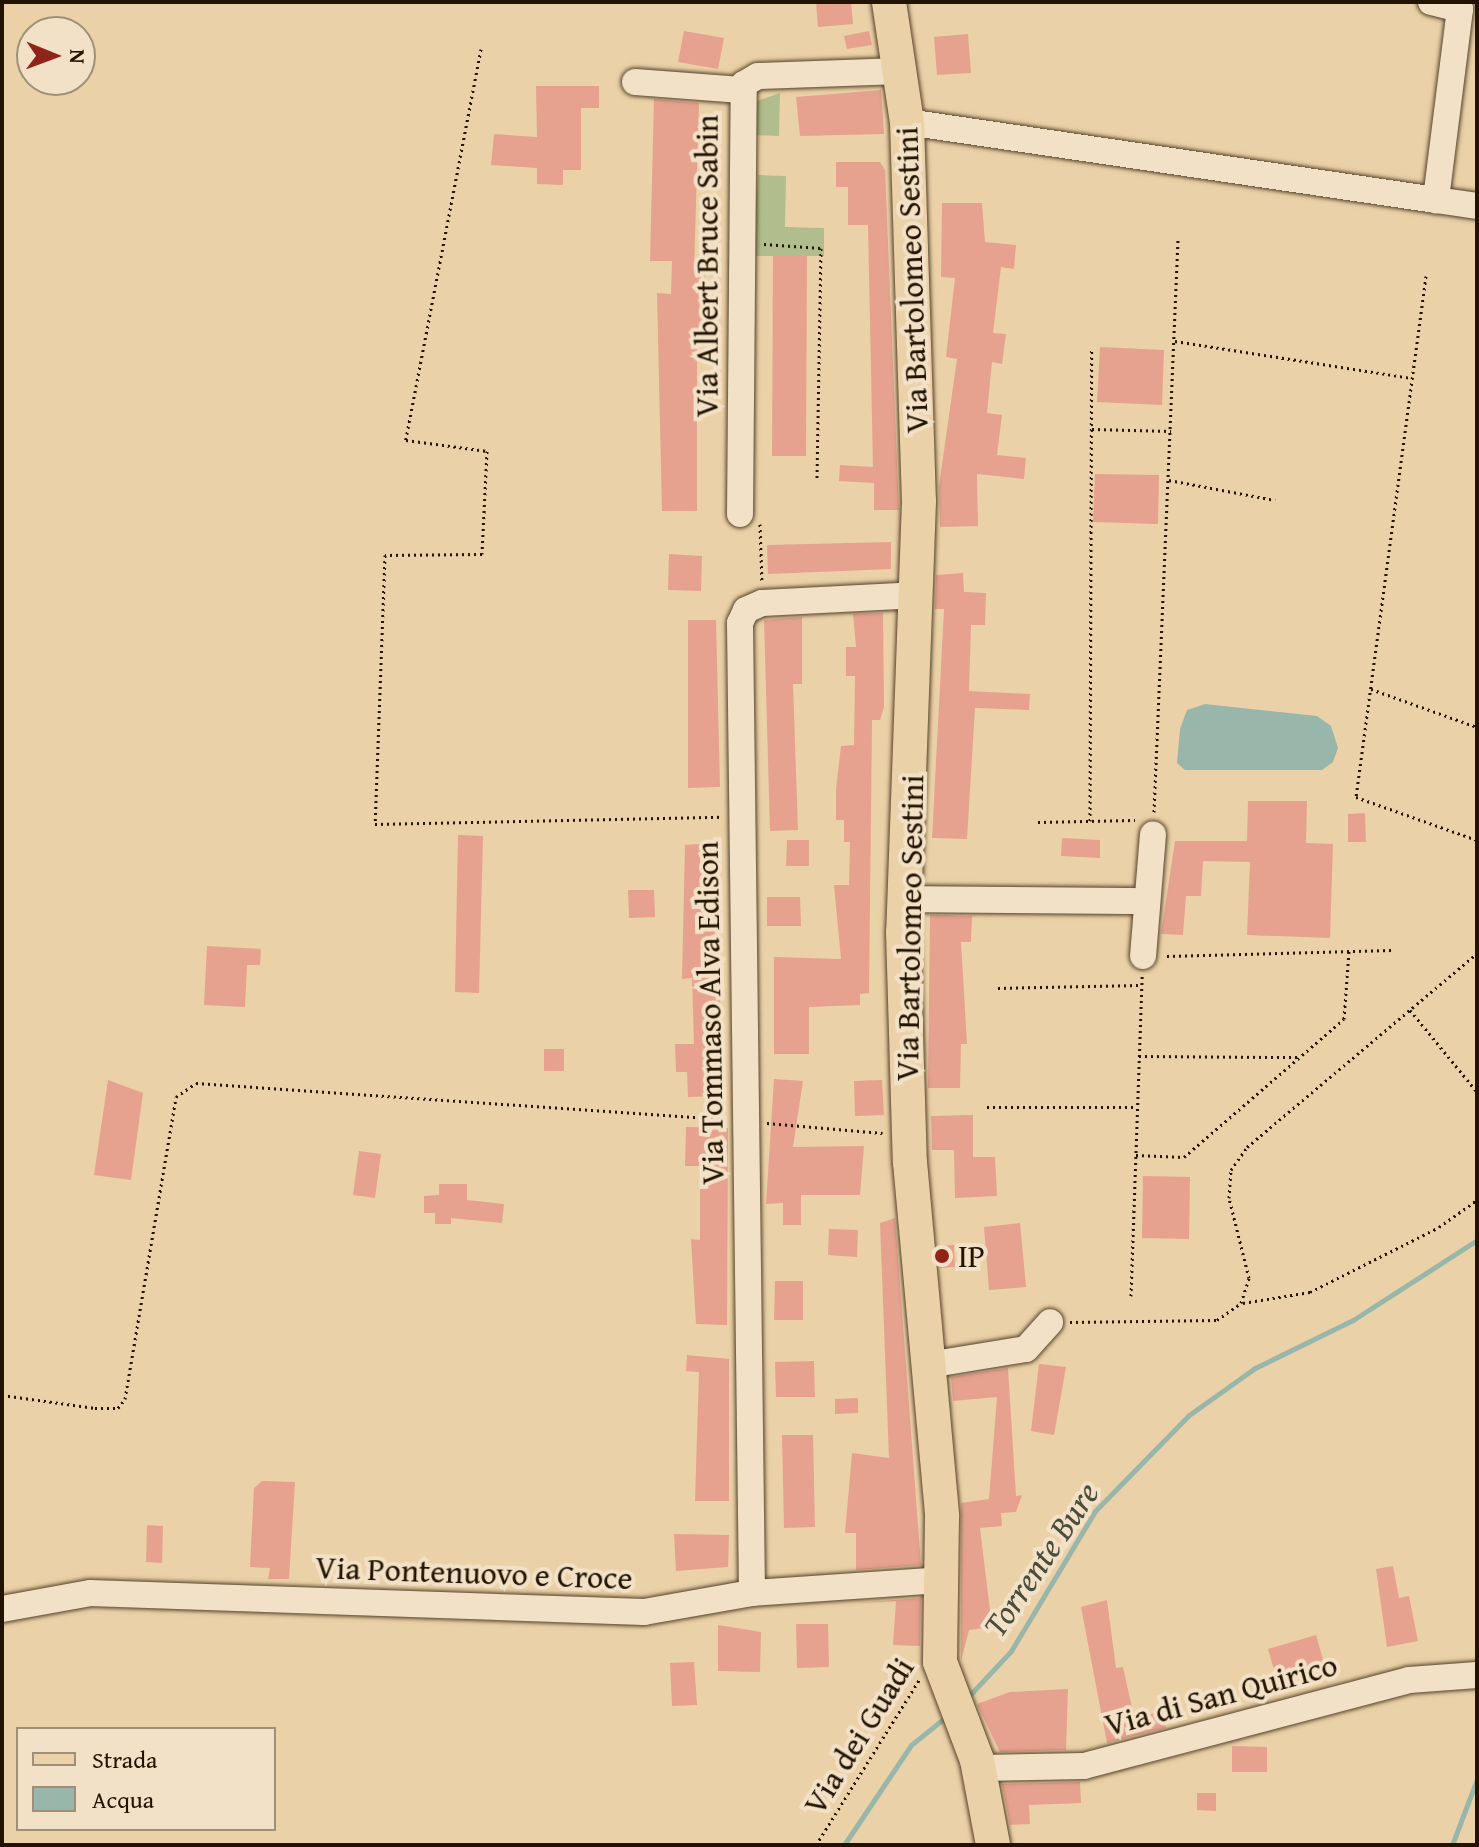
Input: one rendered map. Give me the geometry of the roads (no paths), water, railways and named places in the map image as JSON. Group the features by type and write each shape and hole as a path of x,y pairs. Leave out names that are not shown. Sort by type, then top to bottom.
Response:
{"main road":[{"name":"Via Bartolomeo Sestini","path":"889,2 902,71 907,122 919,595 904,899 908,1135 943,1580 940,1660 980,1768 993,1845"}],"street":[{"path":"1431,2 1469,10 1436,200"},
{"name":"Via Albert Bruce Sabin","path":"740,514 742,90 758,76 902,71"},
{"path":"635,82 742,90"},
{"path":"907,122 1477,206"},
{"name":"Via Tommaso Alva Edison","path":"752,1593 739,631 746,610 762,603 919,595"},
{"path":"1143,956 1153,827"},
{"path":"904,899 1145,901"},
{"path":"928,1365 1026,1349 1050,1322"},
{"name":"Via Pontenuovo e Croce","path":"2,1609 90,1593 644,1612 752,1593 943,1580"},
{"name":"Via di San Quirico","path":"980,1768 1084,1766 1409,1680 1477,1675"}],"water":[{"path":"1205,704 1317,716 1331,726 1338,748 1333,762 1322,770 1185,770 1177,763 1180,729 1187,710"}],"waterway":[{"name":"Torrente Bure","path":"966,1699 1011,1651 1095,1511 1189,1415 1255,1368 1353,1320 1477,1240"},
{"name":"Torrente Bure","path":"844,1845 911,1745 947,1716"},
{"path":"1452,1845 1477,1779"}],"place":[{"name":"IP","path":"942,1256"}]}
